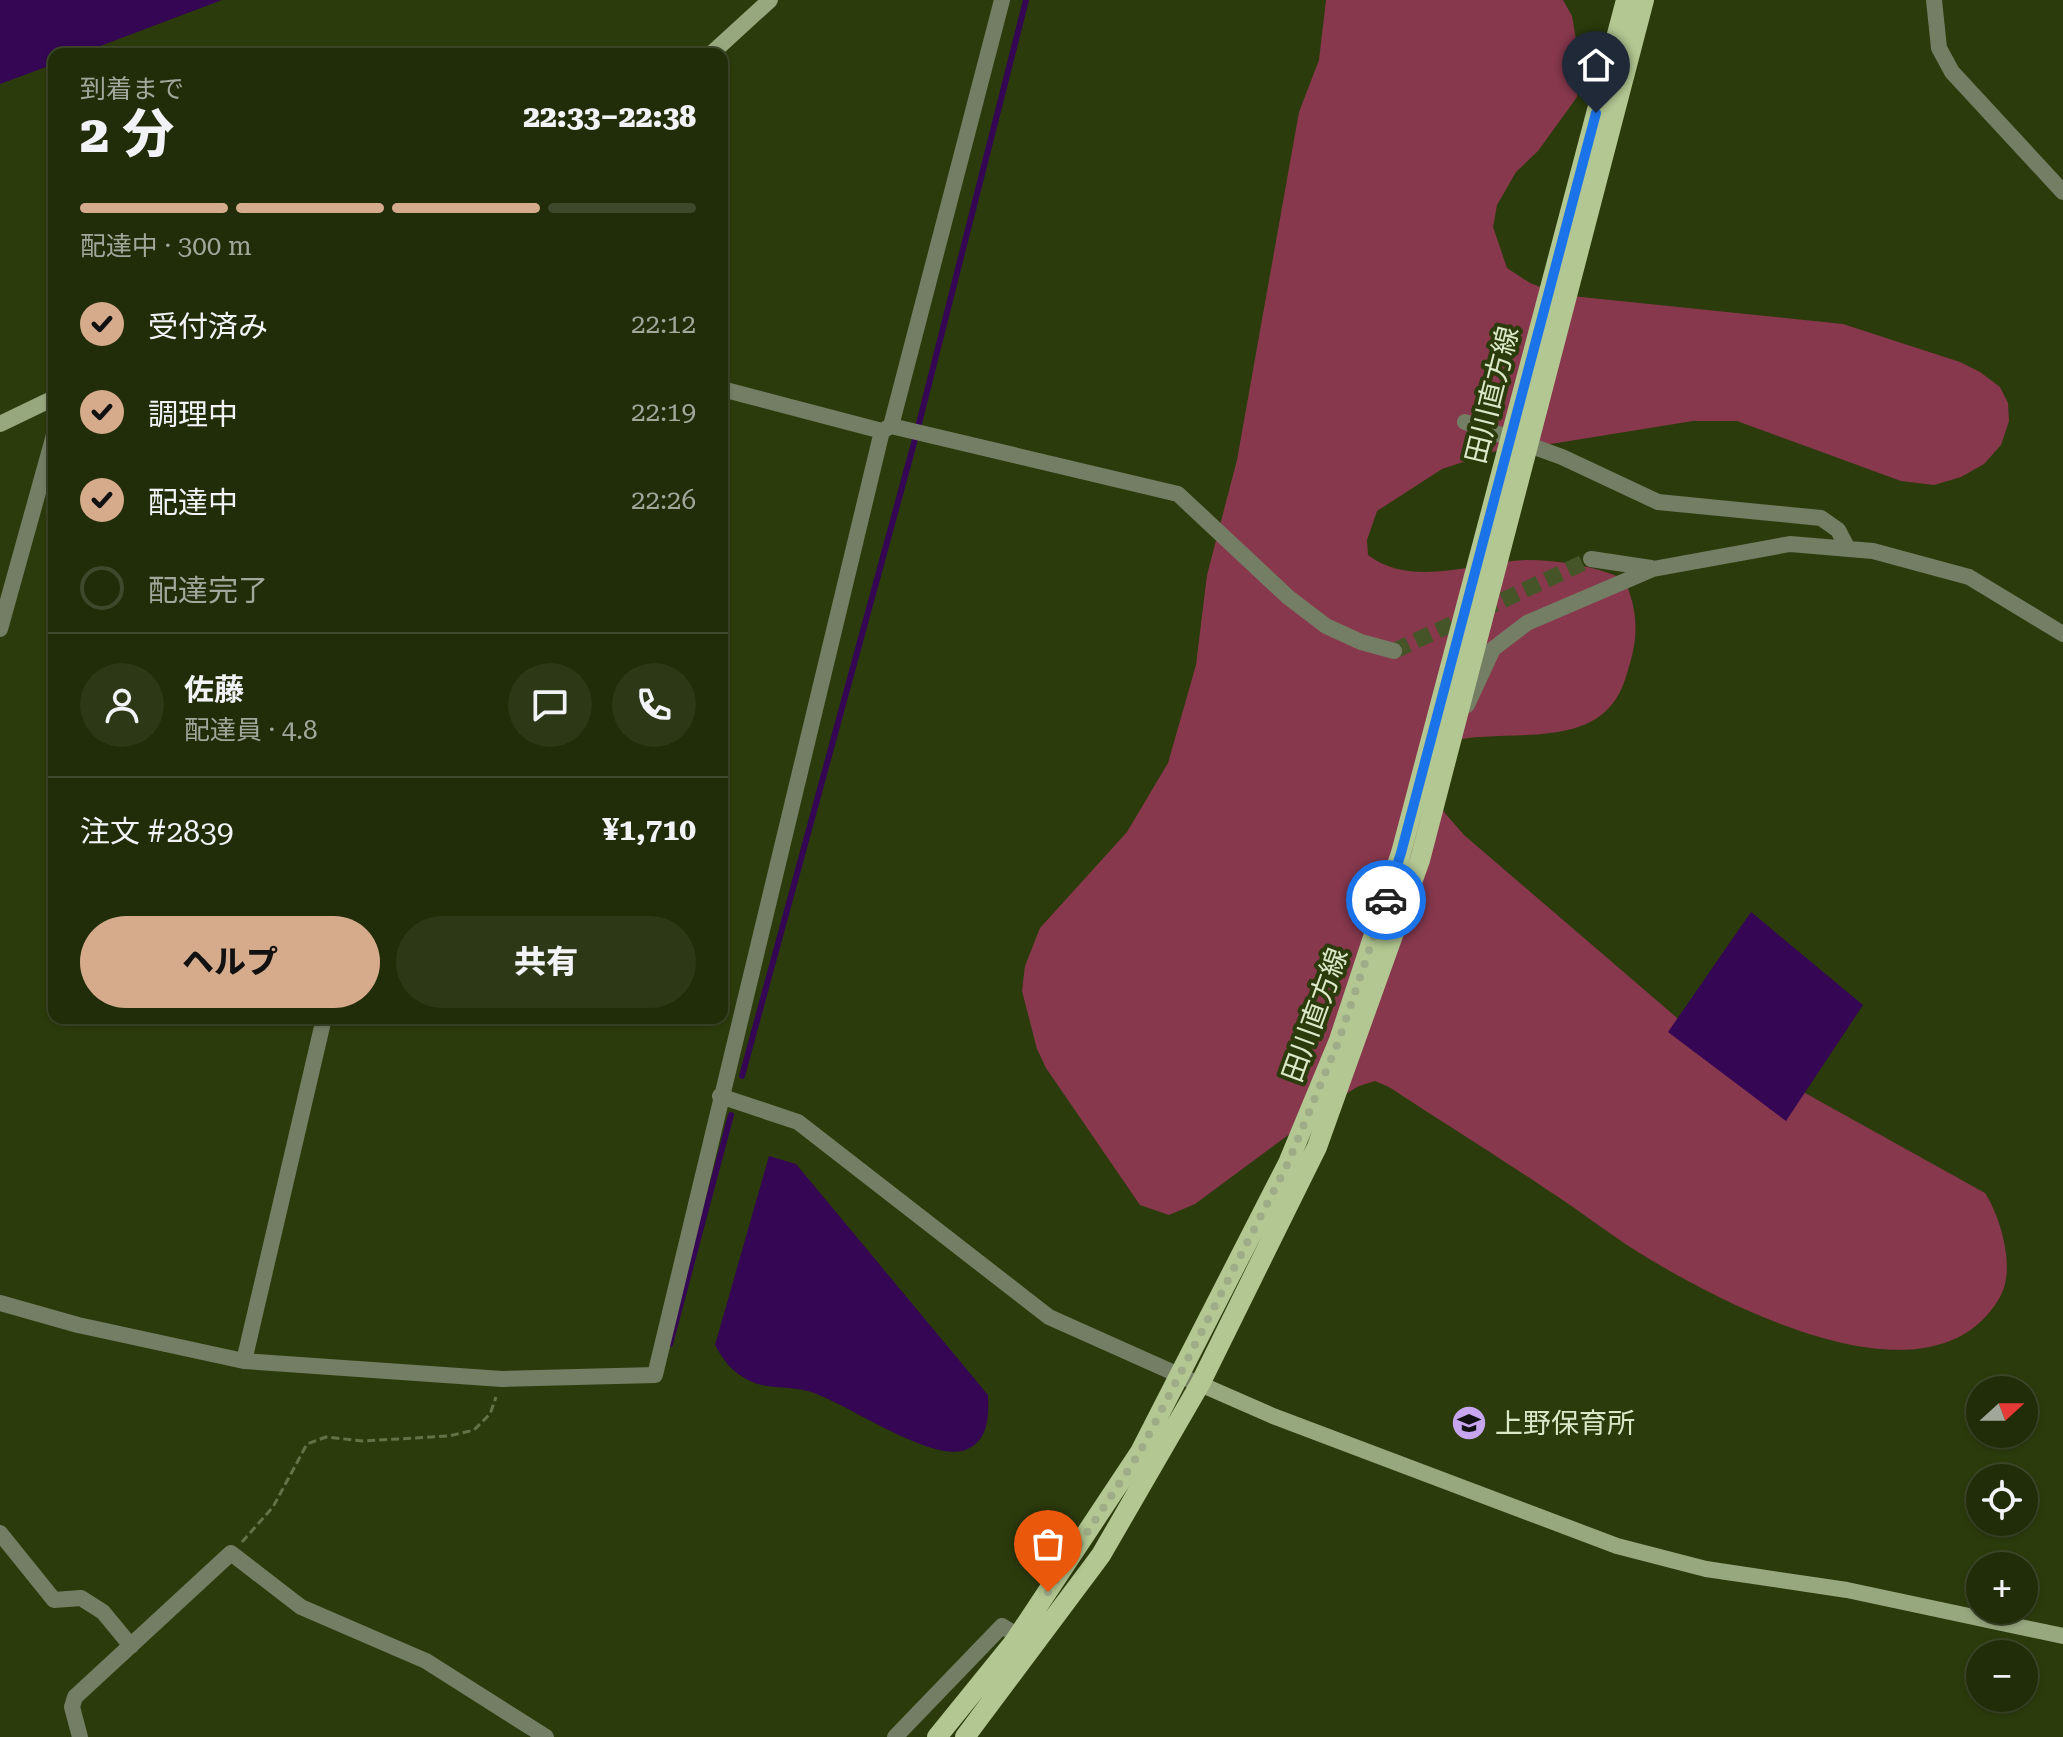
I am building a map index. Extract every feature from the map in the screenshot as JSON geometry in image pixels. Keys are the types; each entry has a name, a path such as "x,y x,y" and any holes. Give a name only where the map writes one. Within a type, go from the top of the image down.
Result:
{"main road":[{"name":"田川直方線","path":"1190,1380 1288,1163 1339,1040 1401,853 1626,0"},
{"name":"田川直方線","path":"965,1737 1101,1555 1147,1458 1317,1147 1420,860 1644,0"},
{"name":"田川直方線","path":"937,1737 1018,1636 1078,1548 1147,1458"}],"street":[{"path":"718,48 770,0"},
{"path":"0,1303 78,1325 244,1361 502,1379 655,1375 720,1096 886,429 1002,0"},
{"path":"1934,0 1939,48 1952,72 2063,192"},
{"path":"728,390 1178,494 1288,597 1326,626 1361,642 1394,651"},
{"path":"0,424 48,401"},
{"path":"1465,422 1562,457 1658,502 1821,518 1838,530 1848,549"},
{"path":"0,629 48,457"},
{"path":"1457,727 1493,649 1527,623 1653,569 1790,544 1873,551 1969,577 2063,634"},
{"path":"1591,559 1653,569"},
{"path":"244,1361 323,1024"},
{"path":"720,1096 798,1122 1049,1317 1273,1416 1617,1546 1706,1569 1847,1590 2063,1636"},
{"path":"0,1533 54,1600 81,1598 103,1612 131,1646"},
{"path":"80,1737 72,1707 75,1697 231,1553 301,1607 426,1661 546,1737"},
{"path":"895,1737 1002,1626 1018,1636"}],"path":[{"path":"231,1553 273,1507 307,1444 326,1437 363,1441 449,1436 474,1430 490,1414 502,1379"}],"shaded area":[{"path":"0,0 222,0 95,48 48,48 48,66 0,84"},
{"path":"1326,0 1563,0 1572,16 1577,45 1577,97 1538,151 1516,172 1497,205 1493,227 1507,268 1530,283 1562,295 1843,324 1960,362 2000,387 2008,403 2009,421 2001,445 1984,464 1961,477 1934,485 1901,481 1737,421 1693,421 1532,447 1511,446 1442,469 1377,511 1367,540 1368,555 1404,570 1445,571 1538,560 1589,567 1624,579 1634,610 1635,642 1625,679 1613,703 1598,717 1580,727 1559,732 1448,742 1433,786 1444,812 1464,835 1690,1029 1985,1193 2001,1230 2007,1272 2000,1297 1969,1331 1929,1347 1882,1349 1832,1340 1780,1324 1731,1303 1651,1260 1487,1150 1375,1081 1359,1086 1334,1101 1195,1204 1169,1215 1140,1205 1046,1068 1037,1049 1022,991 1025,966 1040,928 1127,832 1168,763 1196,665 1207,575 1237,460 1299,112 1319,60"},
{"path":"1751,912 1863,1005 1786,1121 1668,1032"},
{"path":"769,1156 796,1164 988,1395 986,1428 971,1447 962,1451 947,1451 909,1440 814,1393 764,1386 748,1380 732,1369 722,1356 715,1345"}],"waterway":[{"path":"742,1076 914,443 1026,0"},
{"path":"670,1344 731,1115"}],"tunnel":[{"path":"1394,651 1591,559"}],"way so far":[{"path":"1048,1592 1140,1452 1288,1163 1339,1040 1386,900"}],"place":[{"name":"上野保育所","path":"1469,1423"}],"route":[{"path":"1386,900 1486,537 1596,113"}]}
